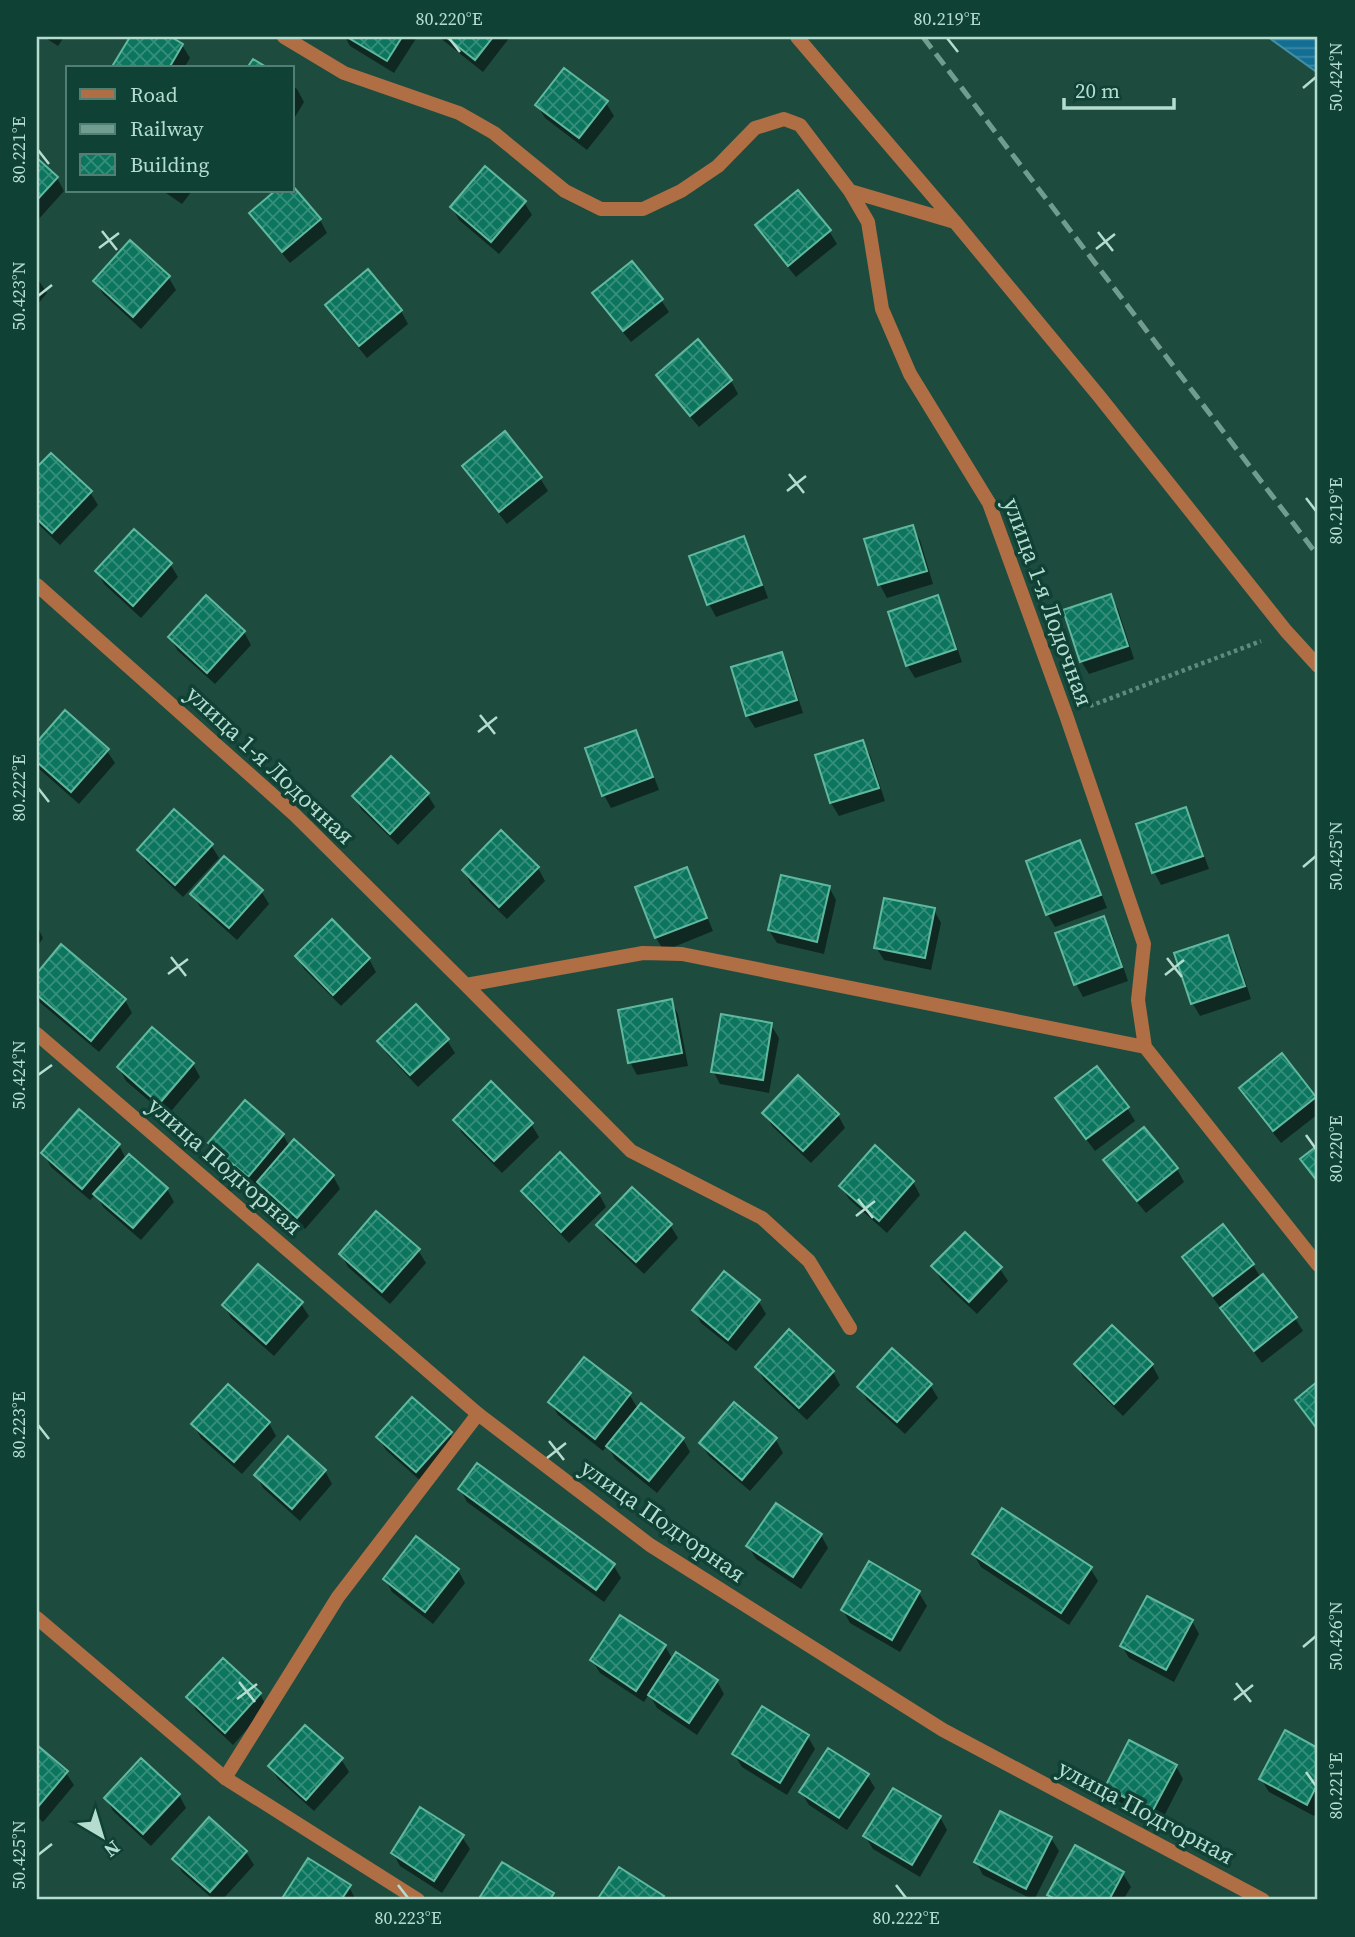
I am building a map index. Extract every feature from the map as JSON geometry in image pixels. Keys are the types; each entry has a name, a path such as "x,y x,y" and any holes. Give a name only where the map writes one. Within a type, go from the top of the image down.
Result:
{"street":[{"name":"улица 1-я Лодочная","path":"284,37 344,73 459,113 494,132 565,191 601,209 643,209 681,191 718,166 755,128 785,119 800,125 850,191 868,222 882,309 910,374 989,503 1066,715 1143,944 1138,1000 1145,1047 1318,1265"},
{"path":"797,37 955,222 1099,396 1286,631 1318,666"},
{"path":"850,191 955,222"},
{"name":"улица 1-я Лодочная","path":"37,585 295,815 631,1151 762,1218 809,1261 850,1328"},
{"path":"466,985 643,953 682,954 1145,1047"},
{"name":"улица Подгорная","path":"37,1034 478,1414 650,1545 943,1730 1263,1900"},
{"path":"225,1777 338,1597 478,1414"},
{"path":"37,1618 225,1777 418,1900"}],"path":[{"path":"1066,715 1286,631"}],"water":[{"path":"1268,37 1318,37 1318,73"}],"building":[{"path":"130,37 171,37 183,44 170,66 113,65"},
{"path":"347,37 402,37 387,61"},
{"path":"446,37 493,37 475,60"},
{"path":"253,59 265,66 248,66"},
{"path":"564,68 608,101 579,138 535,105"},
{"path":"37,158 58,177 37,200"},
{"path":"485,166 526,201 491,242 450,207"},
{"path":"294,187 321,219 282,252 249,213 274,192 294,192"},
{"path":"798,190 831,230 788,266 755,225"},
{"path":"130,240 170,276 133,317 93,281"},
{"path":"632,261 663,299 623,331 592,293"},
{"path":"368,269 402,310 359,346 325,305"},
{"path":"698,339 732,380 690,416 656,375"},
{"path":"505,431 542,477 499,512 462,466"},
{"path":"51,453 92,491 52,533 37,519 37,467"},
{"path":"913,525 927,571 878,585 864,539"},
{"path":"134,529 172,563 133,606 95,571"},
{"path":"744,536 762,585 707,605 689,556"},
{"path":"1111,594 1128,646 1080,662 1063,610"},
{"path":"206,595 245,631 207,673 168,637"},
{"path":"938,595 956,649 906,666 888,612"},
{"path":"782,652 797,700 746,716 731,667"},
{"path":"65,710 109,749 71,792 37,762 37,742"},
{"path":"636,730 653,777 602,796 585,748"},
{"path":"863,740 879,788 830,803 815,755"},
{"path":"391,756 429,793 390,834 352,796"},
{"path":"1186,807 1203,856 1152,873 1136,824"},
{"path":"174,809 213,844 175,885 137,850"},
{"path":"501,830 539,867 499,907 462,870"},
{"path":"1080,840 1101,895 1046,915 1026,861"},
{"path":"224,856 263,890 229,928 190,894"},
{"path":"687,867 707,918 655,938 635,887"},
{"path":"781,875 830,886 817,942 768,930"},
{"path":"884,898 935,908 925,958 874,948"},
{"path":"1104,916 1122,967 1074,985 1055,933"},
{"path":"332,919 370,958 333,995 295,956"},
{"path":"1228,935 1245,986 1191,1004 1174,953"},
{"path":"61,944 126,999 91,1041 37,995 37,973"},
{"path":"672,999 682,1053 628,1063 618,1010"},
{"path":"416,1004 449,1039 410,1075 377,1041"},
{"path":"721,1014 772,1023 763,1080 711,1072"},
{"path":"152,1027 194,1063 159,1104 117,1067"},
{"path":"1282,1053 1316,1097 1273,1131 1239,1088"},
{"path":"1097,1066 1129,1107 1086,1139 1055,1098"},
{"path":"798,1075 839,1114 803,1151 762,1113"},
{"path":"491,1081 533,1123 494,1161 453,1120"},
{"path":"245,1100 284,1134 248,1177 208,1143"},
{"path":"79,1109 120,1144 82,1189 41,1153"},
{"path":"1144,1127 1178,1168 1137,1201 1103,1160"},
{"path":"294,1139 334,1175 297,1218 257,1182"},
{"path":"875,1145 914,1181 879,1221 839,1186"},
{"path":"1318,1145 1318,1182 1300,1159"},
{"path":"560,1152 600,1193 561,1232 521,1191"},
{"path":"129,1154 168,1188 133,1228 93,1194"},
{"path":"632,1187 672,1224 636,1262 596,1225"},
{"path":"376,1211 420,1249 382,1292 339,1254"},
{"path":"1223,1224 1254,1264 1213,1296 1182,1257"},
{"path":"965,1232 1002,1267 969,1302 931,1266"},
{"path":"258,1264 303,1302 266,1344 222,1305"},
{"path":"724,1271 760,1300 728,1340 692,1310"},
{"path":"1263,1274 1297,1317 1254,1351 1220,1308"},
{"path":"1112,1325 1153,1364 1114,1404 1074,1364"},
{"path":"789,1329 834,1371 799,1408 755,1367"},
{"path":"892,1348 932,1384 897,1422 857,1387"},
{"path":"584,1357 631,1393 595,1439 548,1402"},
{"path":"1318,1381 1318,1430 1295,1400"},
{"path":"228,1384 270,1422 234,1462 191,1424"},
{"path":"412,1397 452,1432 416,1472 376,1437"},
{"path":"734,1402 777,1438 742,1480 699,1443"},
{"path":"641,1403 684,1438 649,1481 606,1446"},
{"path":"288,1436 326,1470 292,1509 254,1475"},
{"path":"477,1463 615,1564 596,1590 458,1489"},
{"path":"776,1503 822,1534 793,1577 746,1546"},
{"path":"1002,1508 1092,1567 1061,1613 972,1554"},
{"path":"416,1536 459,1569 425,1612 383,1579"},
{"path":"869,1561 920,1591 892,1640 841,1610"},
{"path":"1147,1596 1193,1620 1166,1670 1120,1646"},
{"path":"620,1615 666,1645 636,1691 590,1660"},
{"path":"676,1652 718,1680 689,1723 648,1695"},
{"path":"223,1658 261,1693 225,1733 186,1697"},
{"path":"762,1706 809,1735 780,1783 732,1754"},
{"path":"305,1725 343,1758 306,1800 268,1766"},
{"path":"1285,1730 1318,1748 1318,1783 1307,1805 1259,1779"},
{"path":"1129,1740 1177,1765 1152,1812 1105,1787"},
{"path":"37,1745 68,1771 37,1808"},
{"path":"828,1748 869,1774 839,1818 799,1792"},
{"path":"141,1758 180,1794 143,1834 104,1798"},
{"path":"893,1788 941,1816 912,1865 863,1836"},
{"path":"420,1807 464,1835 434,1881 391,1853"},
{"path":"1000,1811 1052,1837 1026,1889 974,1862"},
{"path":"209,1817 247,1851 210,1892 172,1859"},
{"path":"1075,1845 1124,1872 1109,1900 1058,1900 1047,1895"},
{"path":"308,1858 351,1885 341,1900 281,1900"},
{"path":"502,1862 554,1893 550,1900 478,1900"},
{"path":"619,1867 664,1896 661,1900 597,1900"}],"railway":[{"path":"923,37 1318,556"}]}
